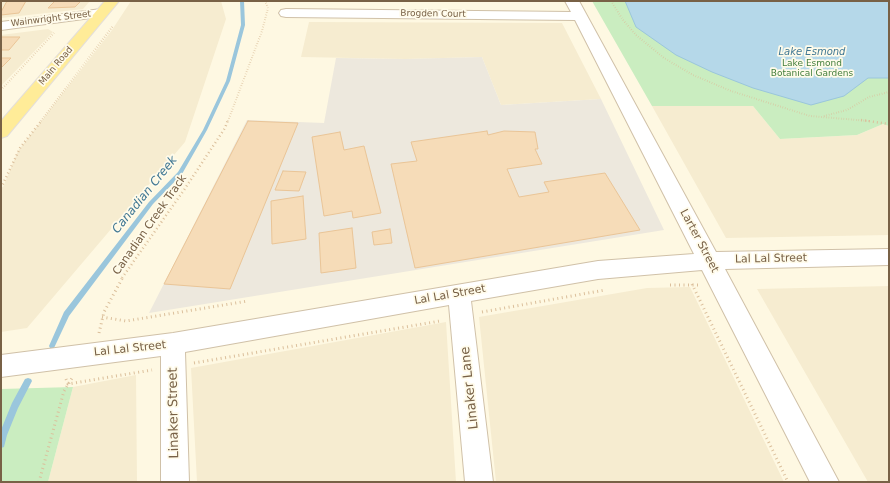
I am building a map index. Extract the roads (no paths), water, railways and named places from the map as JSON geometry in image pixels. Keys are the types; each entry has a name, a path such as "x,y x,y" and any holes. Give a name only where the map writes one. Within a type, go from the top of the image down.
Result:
{"main road":[{"name":"Main Road","path":"1,132 112,1"}],"street":[{"name":"Brogden Court","path":"286,13 576,8"},
{"name":"Larter Street","path":"576,8 825,482"},
{"name":"Wainwright Street","path":"1,26 101,13"},
{"name":"Lal Lal Street","path":"5,364 72,362 173,355 461,305 598,270 682,262 889,257"},
{"name":"Linaker Lane","path":"461,305 479,482"},
{"name":"Linaker Street","path":"173,355 175,482"}],"water":[{"name":"Lake Esmond","path":"625,1 889,1 889,78 868,78 844,96 811,105 753,88 712,72 676,55 636,27"}],"waterway":[{"name":"Canadian Creek","path":"52,346 66,314 151,203 180,173 205,130 228,81 243,25 242,1"},
{"name":"Canadian Creek","path":"1,444 3,435 15,406 28,381"}],"park label":[{"name":"Lake Esmond Botanical Gardens","path":"812,70"}]}
